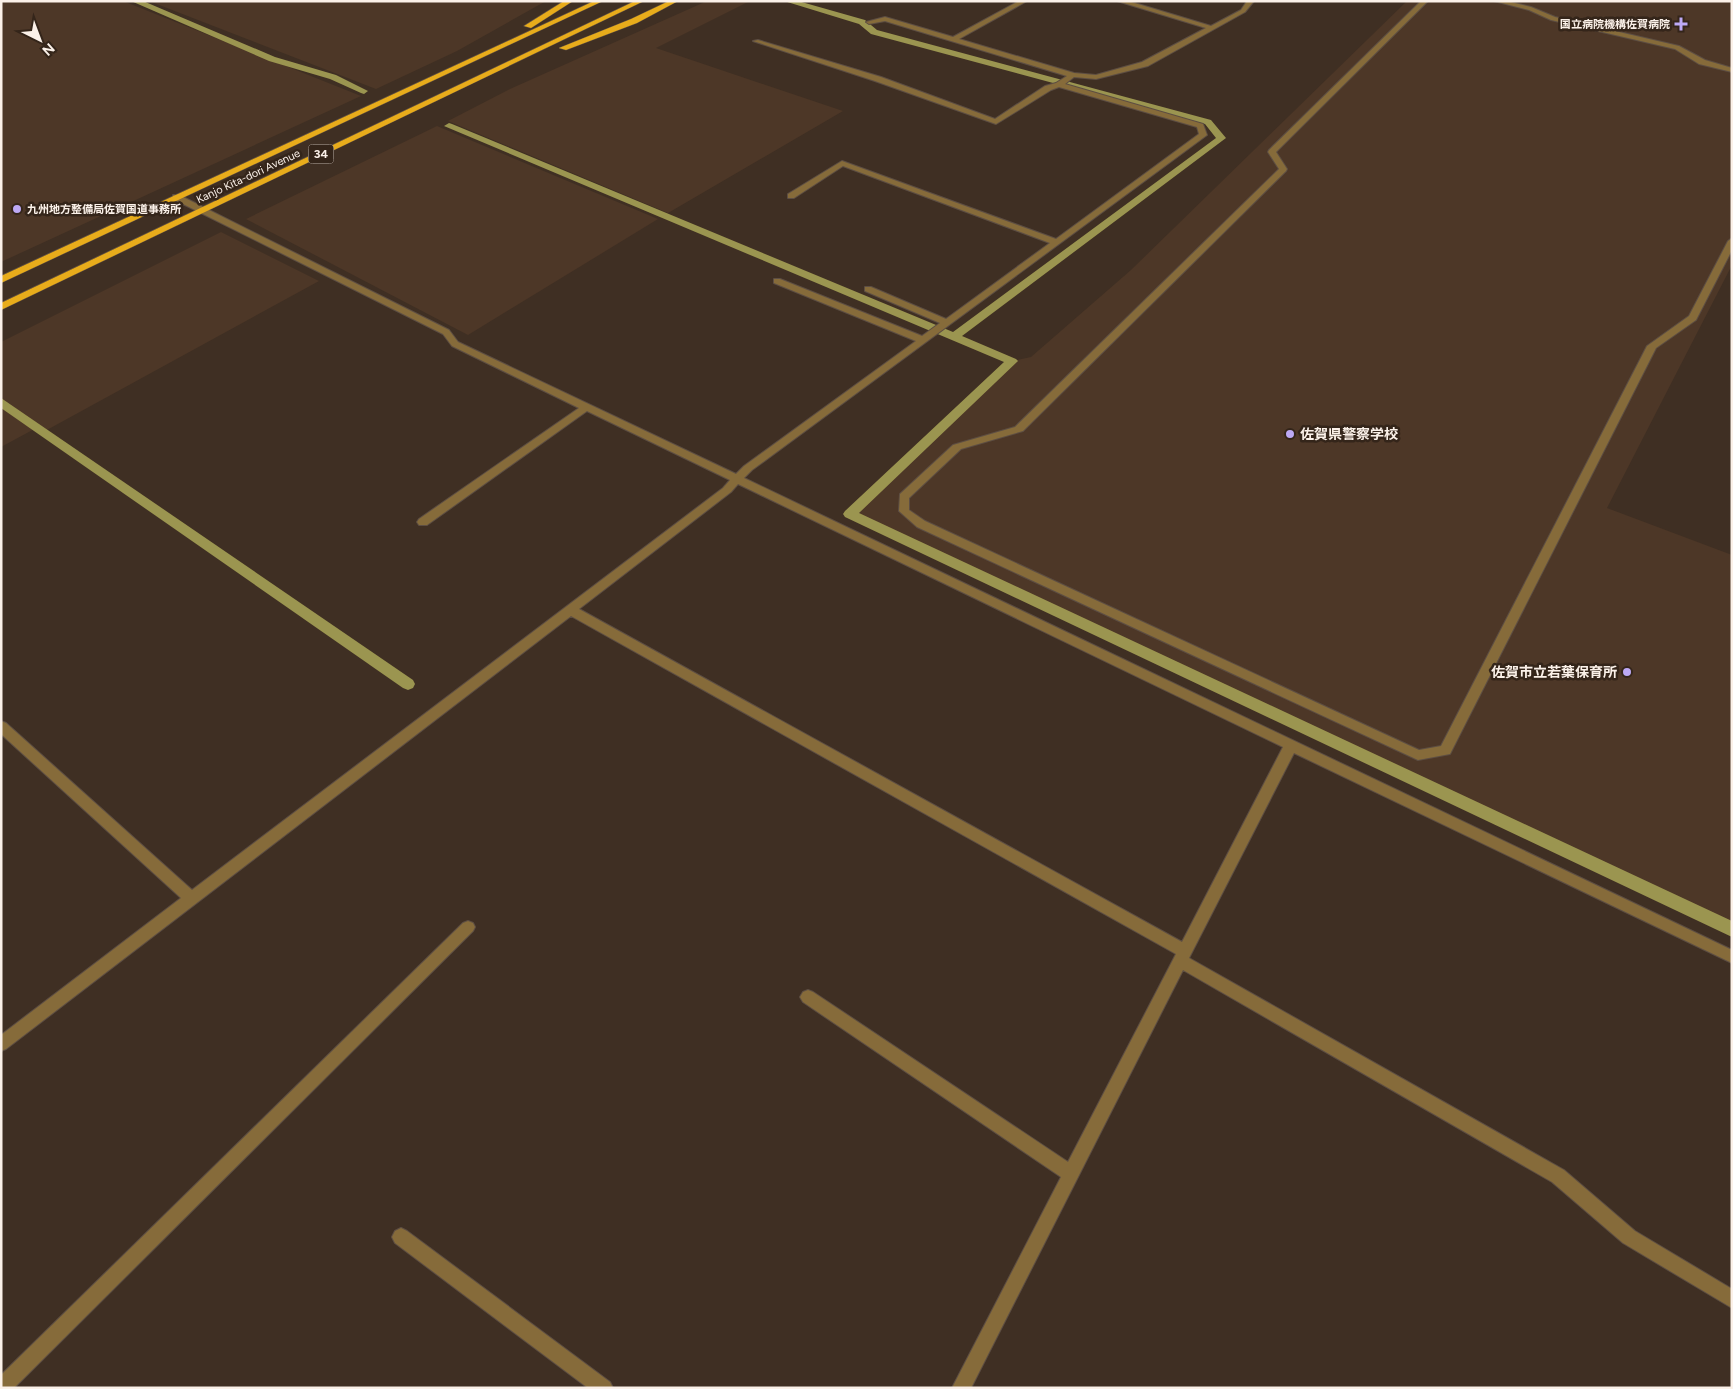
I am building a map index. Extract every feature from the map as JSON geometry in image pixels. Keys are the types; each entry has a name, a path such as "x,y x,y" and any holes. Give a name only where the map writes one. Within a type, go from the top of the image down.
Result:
{"highway":[{"path":"458,67 570,1"},
{"name":"Kanjo Kita-dori Avenue","path":"1,280 600,1"},
{"name":"Kanjo Kita-dori Avenue","path":"1,307 641,1"},
{"path":"482,77 634,21 675,1"}],"street":[{"path":"952,40 1024,1"},
{"path":"1120,1 1212,28"},
{"path":"869,22 885,19 1071,77 1096,77 1145,64 1243,11 1251,1"},
{"path":"1425,1 1272,152 1283,169 1019,429 957,446 904,498 904,511 921,524 1418,756 1445,750 1652,346 1693,318 1732,241"},
{"path":"1497,1 1531,9 1553,19 1678,47 1702,62 1732,70"},
{"path":"756,41 878,79 996,122 1048,88 1059,85 1071,77"},
{"path":"1,1044 727,490 748,468 1203,135 1200,126 1059,85"},
{"path":"791,196 842,163 1057,242"},
{"path":"176,197 446,332 456,344 1732,957"},
{"path":"777,281 926,338"},
{"path":"868,289 946,323"},
{"path":"423,522 587,407"},
{"path":"570,610 1183,956 1558,1176 1629,1237 1732,1299"},
{"path":"1,726 192,899"},
{"path":"963,1387 1070,1173 1291,745"},
{"path":"1,1388 468,927"},
{"path":"808,996 1070,1173"},
{"path":"401,1237 604,1388"}],"shaded area":[{"path":"1,1 123,1 361,96 1,262"},
{"path":"149,1 546,1 457,51 376,89"},
{"path":"707,1 750,1 656,48 843,111 668,213 448,121 510,89"},
{"name":"佐賀県警察学校","path":"1407,1 1732,1 1732,265 1607,508 1732,555 1732,926 850,514 1012,361 1031,357 1131,270"},
{"path":"437,126 658,219 468,335 246,219"},
{"path":"221,232 319,281 45,431 38,427 1,447 1,342"}],"waterway":[{"path":"135,1 205,29 272,59 333,77 364,91"},
{"path":"788,1 862,22 874,32 1208,122 1221,138 955,336"},
{"path":"449,126 1012,361 850,514 1732,929"},
{"path":"1,402 408,684"}],"place":[{"name":"国立病院機構佐賀病院","path":"1681,24"},
{"name":"九州地方整備局佐賀国道事務所","path":"17,209"},
{"name":"佐賀県警察学校","path":"1290,434"},
{"name":"佐賀市立若葉保育所","path":"1627,672"}]}
